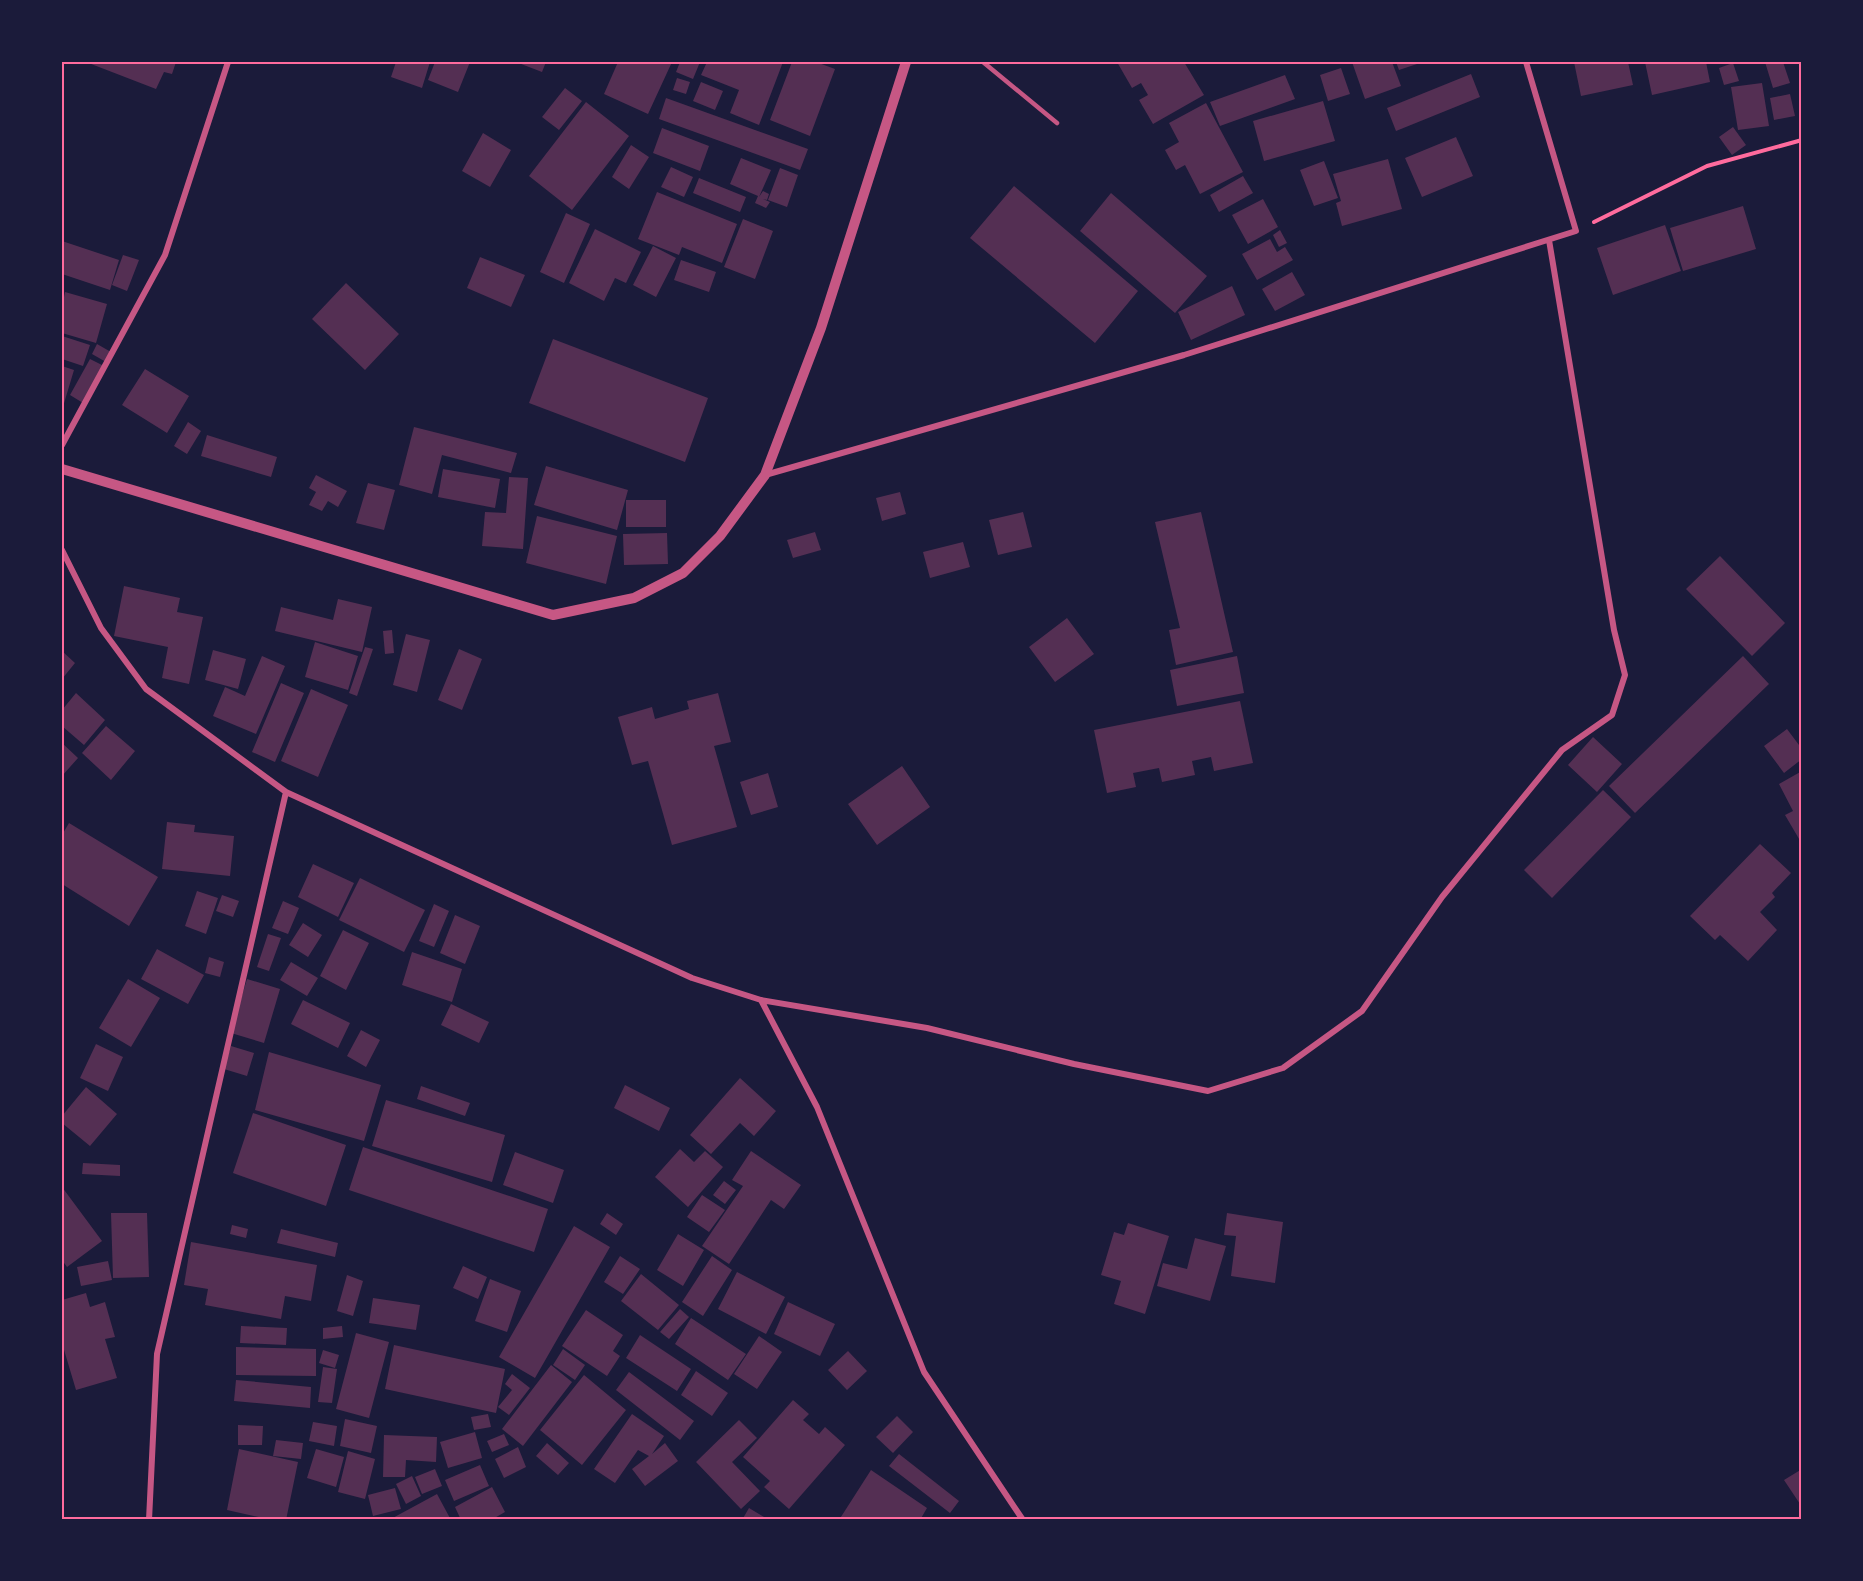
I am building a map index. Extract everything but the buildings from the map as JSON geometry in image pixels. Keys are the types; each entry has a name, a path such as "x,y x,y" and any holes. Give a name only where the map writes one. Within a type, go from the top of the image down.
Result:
{"street":[{"path":"62,445 165,255 228,62"},
{"path":"62,469 553,615 634,598 682,573 720,536 765,476 821,328 906,62"},
{"path":"765,476 1184,355 1576,231 1526,62"},
{"path":"62,550 100,628 146,689 286,792 692,978 761,1000 927,1028 1074,1064 1208,1090 1283,1068 1362,1011 1442,897 1562,750 1612,715 1625,675 1614,630 1549,240"},
{"path":"149,1520 157,1354 286,792"},
{"path":"761,1000 817,1107 924,1372 1023,1520"}],"lane":[{"path":"983,62 1057,123"}],"path":[{"path":"1576,231 1707,166 1802,140"}]}
